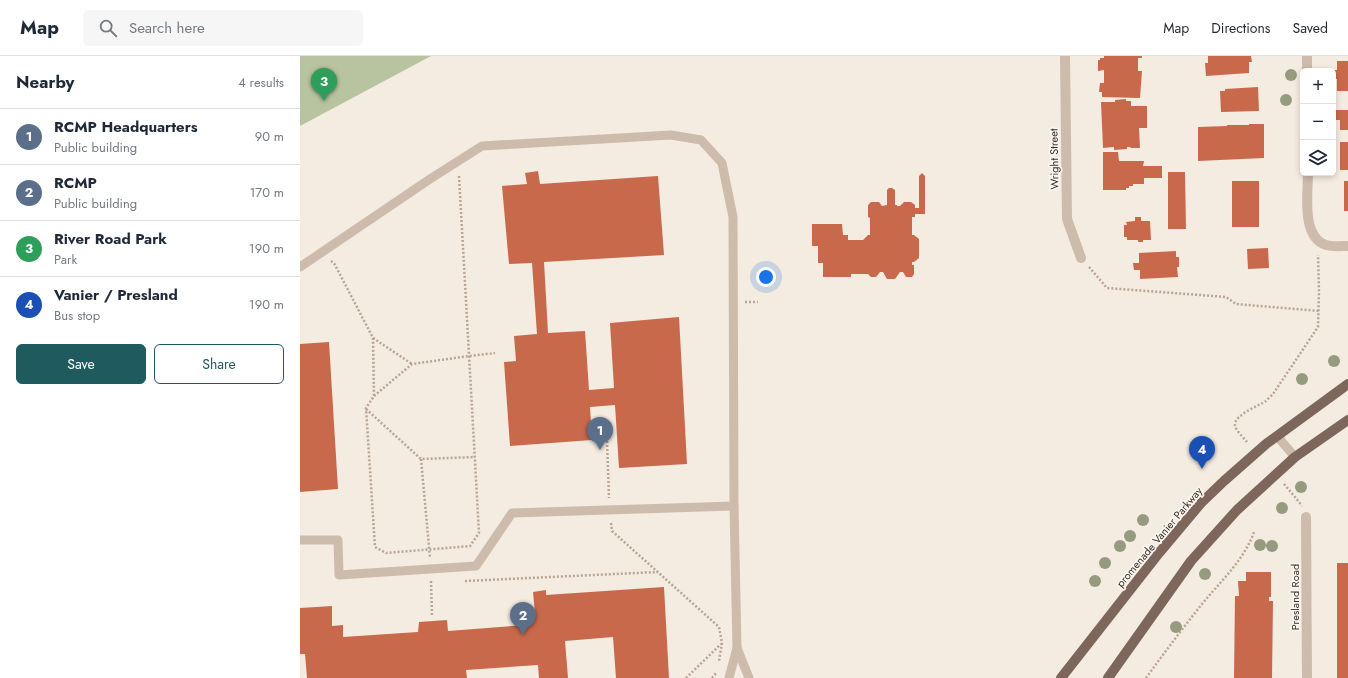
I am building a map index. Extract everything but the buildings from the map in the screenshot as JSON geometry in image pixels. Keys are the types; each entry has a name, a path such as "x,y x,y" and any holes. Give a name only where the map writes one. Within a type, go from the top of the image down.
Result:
{"main road":[{"name":"promenade Vanier Parkway","path":"1061,678 1159,553 1201,503 1242,465 1277,436 1348,384"},
{"path":"1108,678 1191,560 1237,510 1295,458 1348,420"}],"street":[{"name":"Wright Street","path":"1065,56 1067,219 1081,258"},
{"path":"1307,56 1307,68"},
{"path":"1308,176 1308,222 1311,232 1318,241 1327,245 1348,246"},
{"name":"Presland Road","path":"1306,517 1307,678"}],"lane":[{"path":"300,267 430,179 482,146 671,135 701,140 722,163 733,218 734,506 737,648 729,678"},
{"path":"1277,436 1295,458"},
{"path":"300,540 338,540 339,575 476,566 512,513 734,506"},
{"path":"737,648 749,678"}],"path":[{"path":"458,161 469,356 475,456 479,533 470,546 386,553 375,547 366,408 374,396 412,364 469,356 495,353"},
{"path":"1242,436 1235,426 1236,420 1246,412 1266,401 1273,394 1316,331 1319,324 1318,241"},
{"path":"322,252 334,263 373,338 374,396"},
{"path":"1081,258 1107,288 1226,297 1236,304 1319,311"},
{"path":"373,338 412,364"},
{"path":"366,408 421,459 431,569 432,615"},
{"path":"607,441 612,531 719,627 722,643 717,673 712,678"},
{"path":"421,459 475,456"},
{"path":"1146,678 1202,604 1238,560 1251,540 1254,532"},
{"path":"462,582 659,572"},
{"path":"431,583 439,582"},
{"path":"686,678 722,643"}],"green space":[{"path":"300,56 431,56 300,126"}],"place":[{"name":"River Road Park","path":"324,101"},
{"name":"RCMP Headquarters","path":"600,450"},
{"name":"Vanier / Presland","path":"1202,469"},
{"name":"RCMP","path":"523,635"}]}
